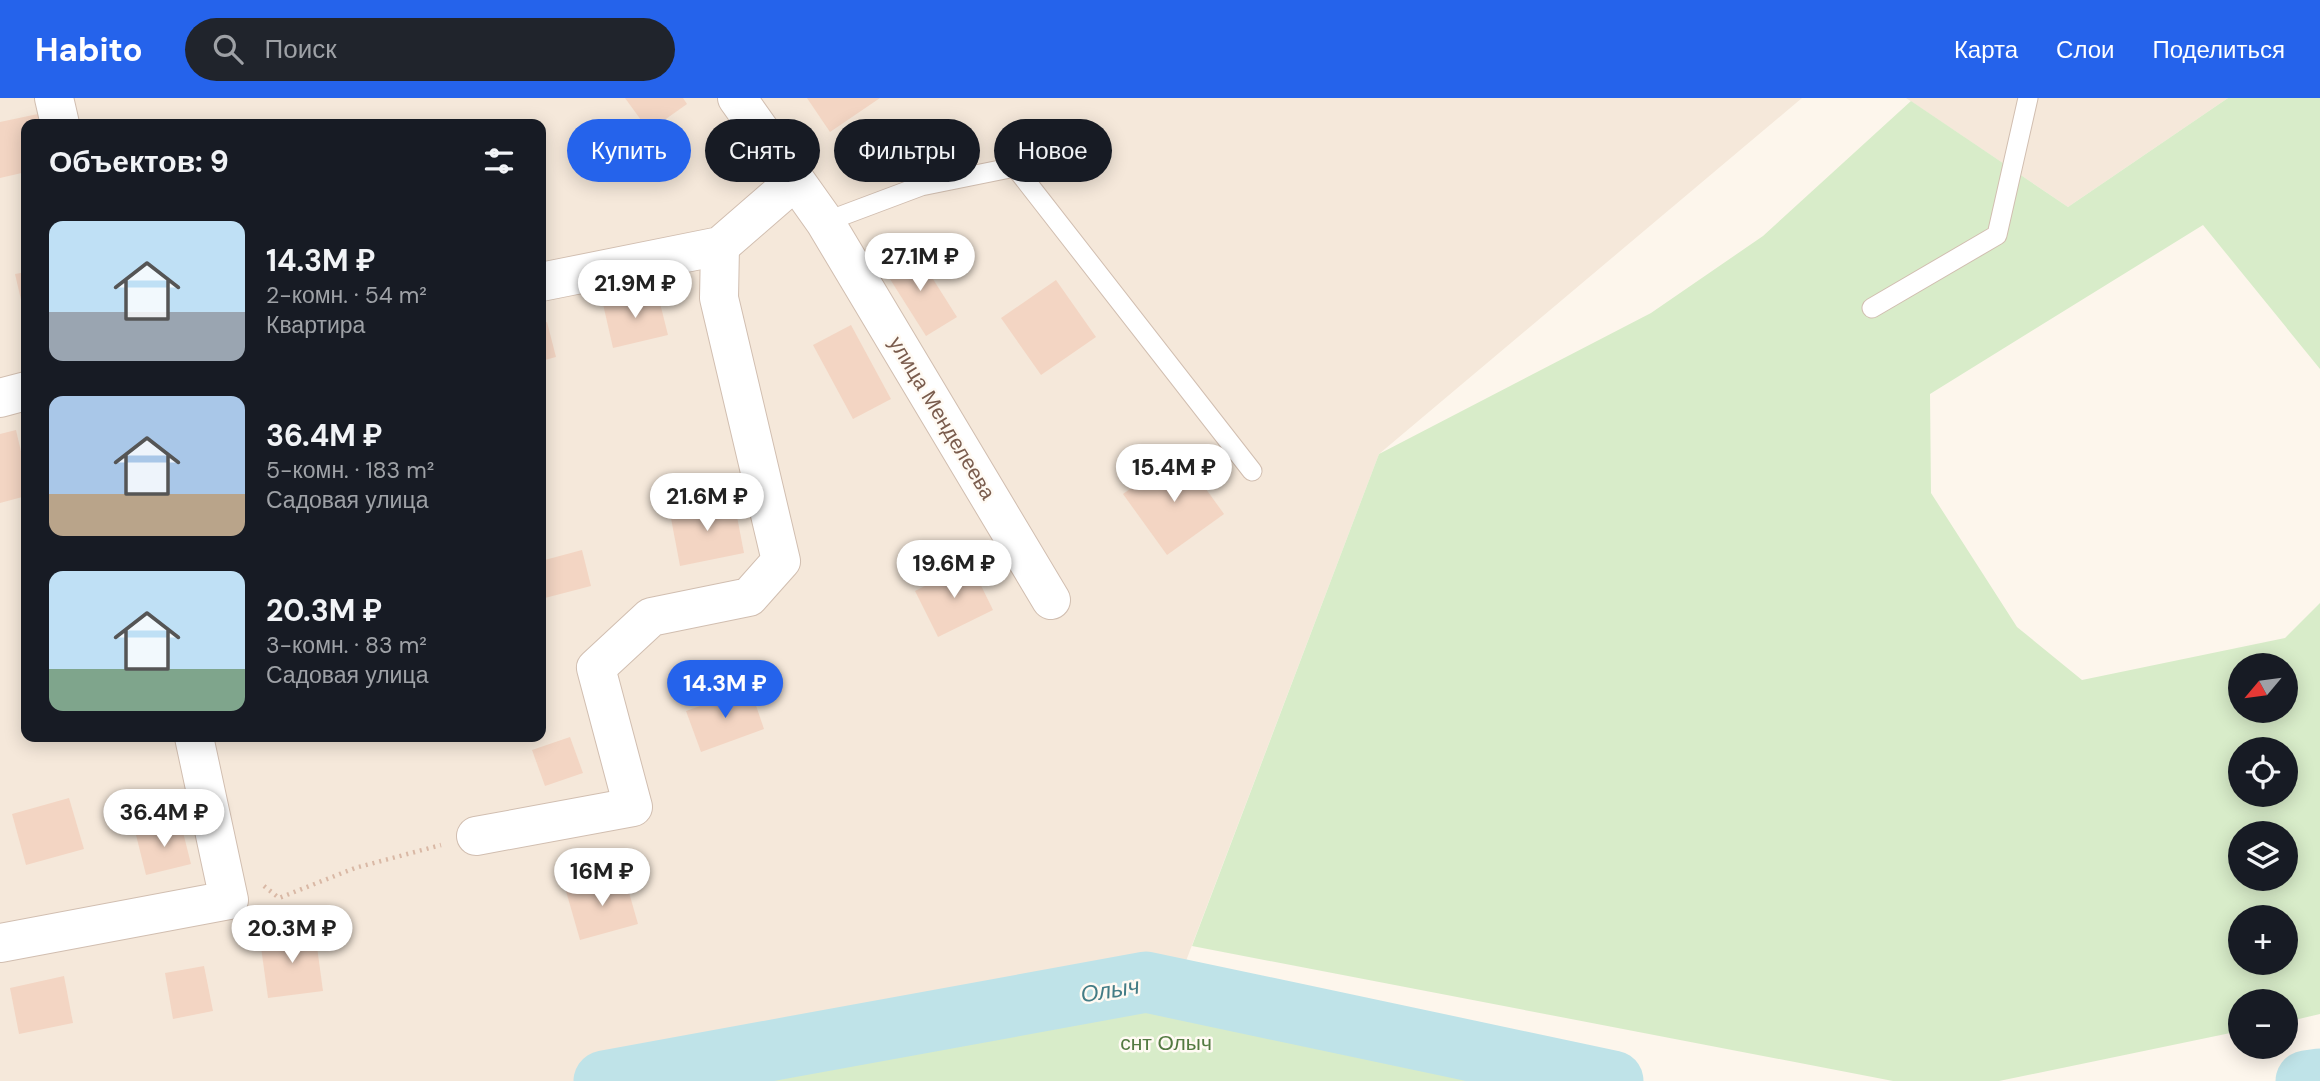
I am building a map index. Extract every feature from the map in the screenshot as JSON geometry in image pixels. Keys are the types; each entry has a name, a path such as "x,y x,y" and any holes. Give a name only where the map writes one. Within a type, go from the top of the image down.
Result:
{"street":[{"path":"54,98 59,119"},
{"name":"улица Менделеева","path":"737,98 752,119"},
{"path":"546,281 720,246 794,182"},
{"name":"улица Менделеева","path":"796,182 825,222 1051,600"},
{"path":"476,836 633,807 596,668 651,617 749,597 781,561 719,298 720,246"},
{"path":"0,398 21,392"},
{"path":"0,943 229,900 195,742"}],"lane":[{"path":"1872,308 1997,235 2028,98"},
{"path":"825,222 921,186 1016,167 1252,471"}],"path":[{"path":"219,853 279,898 355,868 476,836"}],"shaded area":[{"path":"0,98 1802,98 1379,454 1170,1003 978,1041 661,1081 0,1081"},
{"path":"1906,98 2228,98 2068,207"}],"green space":[{"path":"2228,98 2320,98 2320,369 2203,225 1930,394 1931,493 2017,627 2082,680 2285,638 2320,603 2320,1014 2298,1019 2298,989 2228,989 2228,1033 1999,1081 1893,1081 1192,946 1379,454 1651,313 1763,236 1911,101 2068,207"},
{"name":"снт Олыч","path":"1170,1003 1475,1081 661,1081 978,1041"}],"building":[{"path":"625,98 683,98 687,104 666,119 640,119"},
{"path":"807,98 880,98 849,119 834,119 834,129 830,132"},
{"path":"38,114 39,119 21,119 21,173 0,178 0,122"},
{"path":"914,249 957,317 926,336 883,268"},
{"path":"21,273 21,300 15,274"},
{"path":"1056,280 1096,337 1041,375 1001,318"},
{"path":"657,291 668,335 613,348 603,304"},
{"path":"546,322 556,357 546,360"},
{"path":"851,325 891,399 853,419 813,345"},
{"path":"16,430 21,452 21,497 0,503 0,434"},
{"path":"1180,453 1224,514 1167,555 1123,494"},
{"path":"734,501 744,553 680,566 670,513"},
{"path":"582,550 591,586 546,598 546,560"},
{"path":"970,563 993,610 938,637 915,591"},
{"path":"750,688 764,729 701,752 686,711"},
{"path":"570,737 583,773 545,786 532,750"},
{"path":"69,798 84,849 26,865 12,814"},
{"path":"181,824 191,864 146,875 136,835"},
{"path":"624,875 638,924 580,940 566,891"},
{"path":"315,932 323,991 268,998 260,940"},
{"path":"204,966 213,1011 173,1019 165,973"},
{"path":"64,976 73,1023 19,1034 10,988"}],"waterway":[{"name":"Олыч","path":"604,1081 1146,982 1613,1081"},
{"name":"Олыч","path":"2306,1081 2320,1079"}]}
